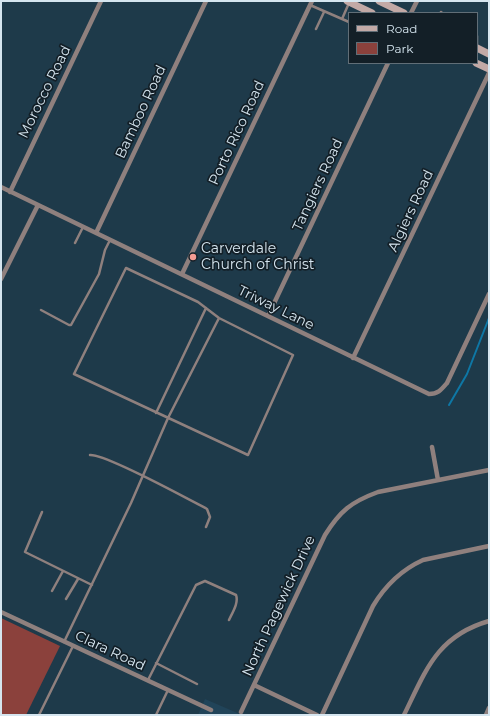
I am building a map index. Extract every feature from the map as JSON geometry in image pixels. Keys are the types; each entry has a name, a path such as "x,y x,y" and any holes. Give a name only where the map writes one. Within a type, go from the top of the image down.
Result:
{"main road":[{"path":"380,1 402,12"},
{"path":"348,2 370,12"},
{"path":"478,48 489,54"},
{"path":"478,64 489,70"}],"street":[{"name":"Morocco Road","path":"10,192 101,1"},
{"name":"Bamboo Road","path":"96,233 206,1"},
{"path":"412,12 417,1"},
{"name":"Porto Rico Road","path":"182,274 311,3"},
{"name":"Tangiers Road","path":"268,316 388,64"},
{"name":"Algiers Road","path":"353,358 489,73"},
{"name":"Triway Lane","path":"1,187 428,394 435,394 442,390 450,377 489,294"},
{"path":"1,279 38,205"},
{"path":"432,447 438,480"},
{"name":"North Pagewick Drive","path":"241,712 324,535 342,513 361,498 378,492 489,470"},
{"path":"322,715 373,606 381,593 392,581 413,565 423,560 489,546"},
{"name":"Clara Road","path":"1,612 211,710"},
{"path":"404,715 428,666 446,643 475,625 489,621"},
{"path":"254,685 317,715"},
{"path":"486,715 489,708"}],"lane":[{"path":"342,19 348,2"},
{"path":"311,3 324,12 348,22"},
{"path":"316,30 324,12"},
{"path":"75,243 83,226"},
{"path":"41,310 71,325 99,274 105,250 110,240"},
{"path":"126,268 198,302 206,308 219,318 293,355 248,455 74,374 126,268"},
{"path":"156,413 206,308"},
{"path":"64,642 143,477 168,418 219,318"},
{"path":"90,455 95,454 207,509 210,517 206,527"},
{"path":"42,512 26,552 92,586"},
{"path":"52,591 62,571"},
{"path":"66,599 78,578"},
{"path":"148,681 196,585 205,581 236,595 236,604 229,620"},
{"path":"38,715 73,646"},
{"path":"156,663 197,684"},
{"path":"156,715 168,690"}],"shaded area":[{"path":"205,699 242,715 198,715"}],"green space":[{"path":"1,618 60,646 26,715 1,715"}],"waterway":[{"path":"449,405 467,374 489,318"}],"place":[{"name":"Carverdale Church of Christ","path":"193,257"}]}
